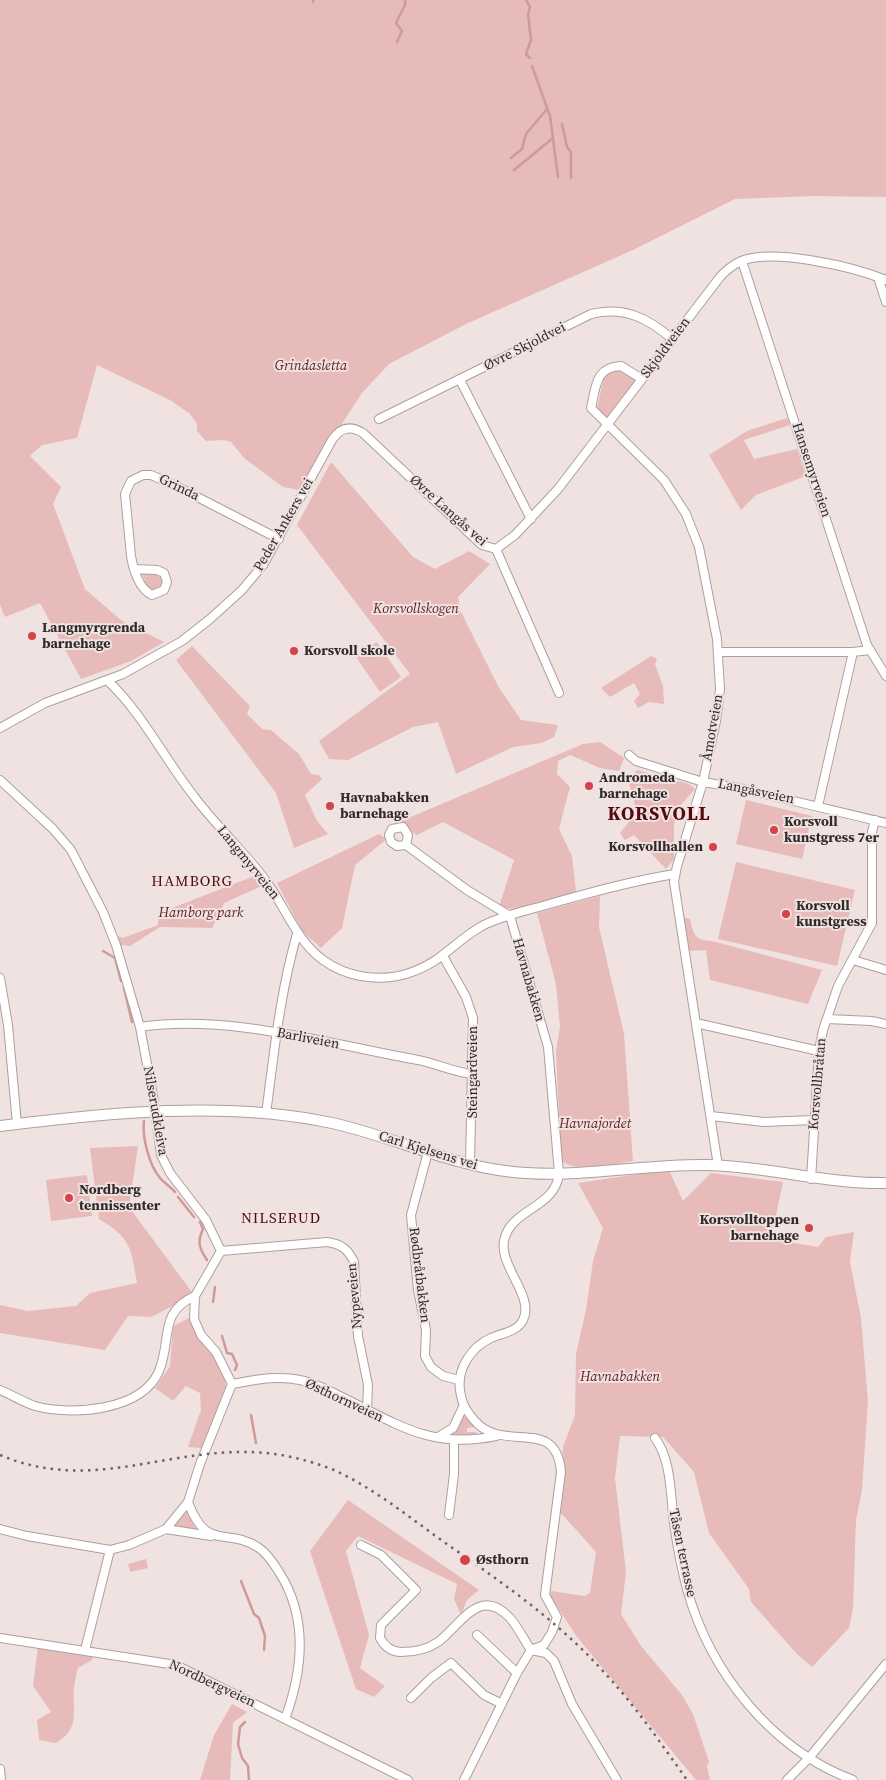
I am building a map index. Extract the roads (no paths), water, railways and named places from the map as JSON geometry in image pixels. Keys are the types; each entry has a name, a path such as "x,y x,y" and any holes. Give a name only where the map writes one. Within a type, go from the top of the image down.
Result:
{"main road":[{"name":"Carl Kjelsens vei","path":"0,1126 93,1116 154,1113 266,1114 309,1119 351,1127 470,1165 518,1172 559,1174 718,1166 811,1179 886,1182"}],"street":[{"name":"Skjoldveien","path":"496,548 507,542 558,489 724,272 742,261 756,258 792,259 833,265 886,280"},
{"name":"Hansemyrveien","path":"742,261 870,650 886,676"},
{"path":"878,277 886,302"},
{"name":"Øvre Skjoldvei","path":"379,419 583,317 598,312 630,313 649,321 672,339"},
{"name":"Åmotveien","path":"642,379 621,366 611,367 600,374 591,408 664,480 676,496 690,522 700,554 719,652 717,715 703,782 675,874 676,903 718,1166"},
{"path":"460,380 531,519"},
{"name":"Peder Ankers vei","path":"0,728 45,703 108,681 182,641 210,620 253,577 279,539 332,440 342,429 349,428"},
{"name":"Øvre Langås vei","path":"349,428 357,429 363,433 482,545 496,548 559,693"},
{"name":"Grinda","path":"134,569 157,570 164,573 167,582 164,590 155,594 149,594 138,579 134,569 131,556 124,498 128,485 134,479 143,475 172,484 279,539"},
{"path":"719,652 853,652 870,650"},
{"path":"818,806 853,652"},
{"name":"Langmyrveien","path":"108,681 128,700 161,752 193,796 262,875 280,901 297,934 324,961 343,971 363,976 383,977 406,974 428,966 482,927 510,916 566,900 675,874"},
{"name":"Langåsveien","path":"629,755 636,761 703,782 818,806 886,823"},
{"name":"Nilserudkleiva","path":"0,780 53,829 71,850 103,912 116,945 140,1027 158,1146 164,1163 206,1220 221,1251"},
{"name":"Korsvollbråtan","path":"811,1179 819,1051 826,1018 838,986 872,923 872,832 875,820"},
{"path":"406,845 467,890 510,916"},
{"name":"Havnabakken","path":"459,1380 466,1362 479,1345 516,1328 524,1318 524,1302 504,1253 504,1240 511,1224 545,1201 551,1194 559,1174 548,1048 510,916"},
{"path":"266,1114 275,1033 288,966 297,934"},
{"name":"Steingardveien","path":"443,956 471,1009 474,1031 470,1165"},
{"path":"853,960 886,970"},
{"path":"0,978 8,1025 18,1124"},
{"path":"826,1018 872,1021 886,1024"},
{"path":"696,1023 819,1051"},
{"name":"Barliveien","path":"140,1027 212,1024 275,1033 422,1060 473,1074"},
{"path":"711,1116 764,1122 814,1120"},
{"name":"Rødbråtbakken","path":"428,1152 411,1215 418,1290 426,1330 425,1356 427,1362 437,1372 443,1376 459,1380"},
{"name":"Nypeveien","path":"221,1251 327,1242 338,1244 349,1252 354,1262 358,1336 368,1384 367,1410"},
{"path":"0,1529 27,1536 110,1550 129,1545 166,1529 188,1502 200,1464 232,1384 216,1352 197,1326 193,1306 195,1296 221,1251"},
{"path":"0,1390 26,1402 48,1408 93,1408 132,1399 144,1392 160,1370 170,1320 175,1310 182,1302 195,1296"},
{"name":"Østhornveien","path":"232,1384 263,1378 299,1380 329,1390 415,1433 454,1441 496,1436"},
{"path":"459,1380 463,1407 482,1429 496,1436 536,1438 545,1442 552,1446 560,1460 561,1472 545,1595 557,1617 552,1632 544,1645 531,1650 517,1673 464,1780"},
{"path":"436,1438 453,1428 463,1407"},
{"name":"Tåsen terrasse","path":"655,1438 663,1449 673,1521 687,1591 713,1654 732,1682 779,1737 833,1773 853,1780"},
{"path":"449,1515 454,1474 454,1441"},
{"path":"188,1502 195,1520 213,1536"},
{"path":"166,1529 236,1540 260,1549 283,1578 294,1604 300,1630 301,1655 298,1676 285,1719"},
{"path":"361,1545 381,1556 416,1590 381,1625 380,1638 387,1648 395,1652 409,1652 429,1647 450,1631 469,1611 480,1606 501,1610 512,1619 531,1650 546,1653 554,1661 572,1704 617,1780"},
{"path":"85,1650 110,1550"},
{"path":"477,1635 517,1673"},
{"name":"Nordbergveien","path":"0,1638 176,1665 408,1780"},
{"path":"411,1698 431,1678 451,1663 484,1695 502,1704"},
{"path":"787,1780 809,1758 886,1664"},
{"path":"0,1769 2,1780"}],"waterway":[{"path":"397,42 402,31 396,23 405,5 405,0"},
{"path":"526,0 530,7 528,14 531,40 526,54 530,58"},
{"path":"532,66 550,116 558,177"},
{"path":"511,158 522,149 526,134 547,109"},
{"path":"562,124 567,147 571,152 571,178"},
{"path":"514,170 553,138"},
{"path":"103,951 115,958 121,981"},
{"path":"124,988 132,1022"},
{"path":"144,1121 145,1143 153,1166 160,1178 175,1192"},
{"path":"178,1197 194,1217"},
{"path":"200,1222 203,1229 200,1245 207,1260"},
{"path":"213,1302 215,1287"},
{"path":"222,1336 227,1353 232,1354 237,1365 235,1370"},
{"path":"251,1415 256,1443"},
{"path":"241,1581 254,1614 259,1618 265,1636 264,1650"},
{"path":"245,1722 240,1727 238,1744 242,1758 248,1766 249,1780"}],"railway":[{"path":"0,1455 32,1465 63,1470 94,1470 214,1453 257,1452 291,1457 334,1470 374,1492 544,1615 584,1651 625,1696 687,1780"}],"place":[{"name":"Langmyrgrenda barnehage","path":"32,636"},
{"name":"Korsvoll skole","path":"294,651"},
{"name":"Andromeda barnehage","path":"589,786"},
{"name":"Havnabakken barnehage","path":"330,806"},
{"name":"Korsvoll kunstgress 7er","path":"774,830"},
{"name":"Korsvollhallen","path":"713,847"},
{"name":"Korsvoll kunstgress","path":"786,914"},
{"name":"Nordberg tennissenter","path":"69,1198"},
{"name":"Korsvolltoppen barnehage","path":"809,1228"},
{"name":"Østhorn","path":"465,1560"}],"district":[{"name":"KORSVOLL","path":"659,815"},
{"name":"HAMBORG","path":"192,882"},
{"name":"NILSERUD","path":"281,1219"}],"park label":[{"name":"Grindasletta","path":"311,366"},
{"name":"Korsvollskogen","path":"416,609"},
{"name":"Hamborg park","path":"201,913"},
{"name":"Havnajordet","path":"595,1124"}]}
